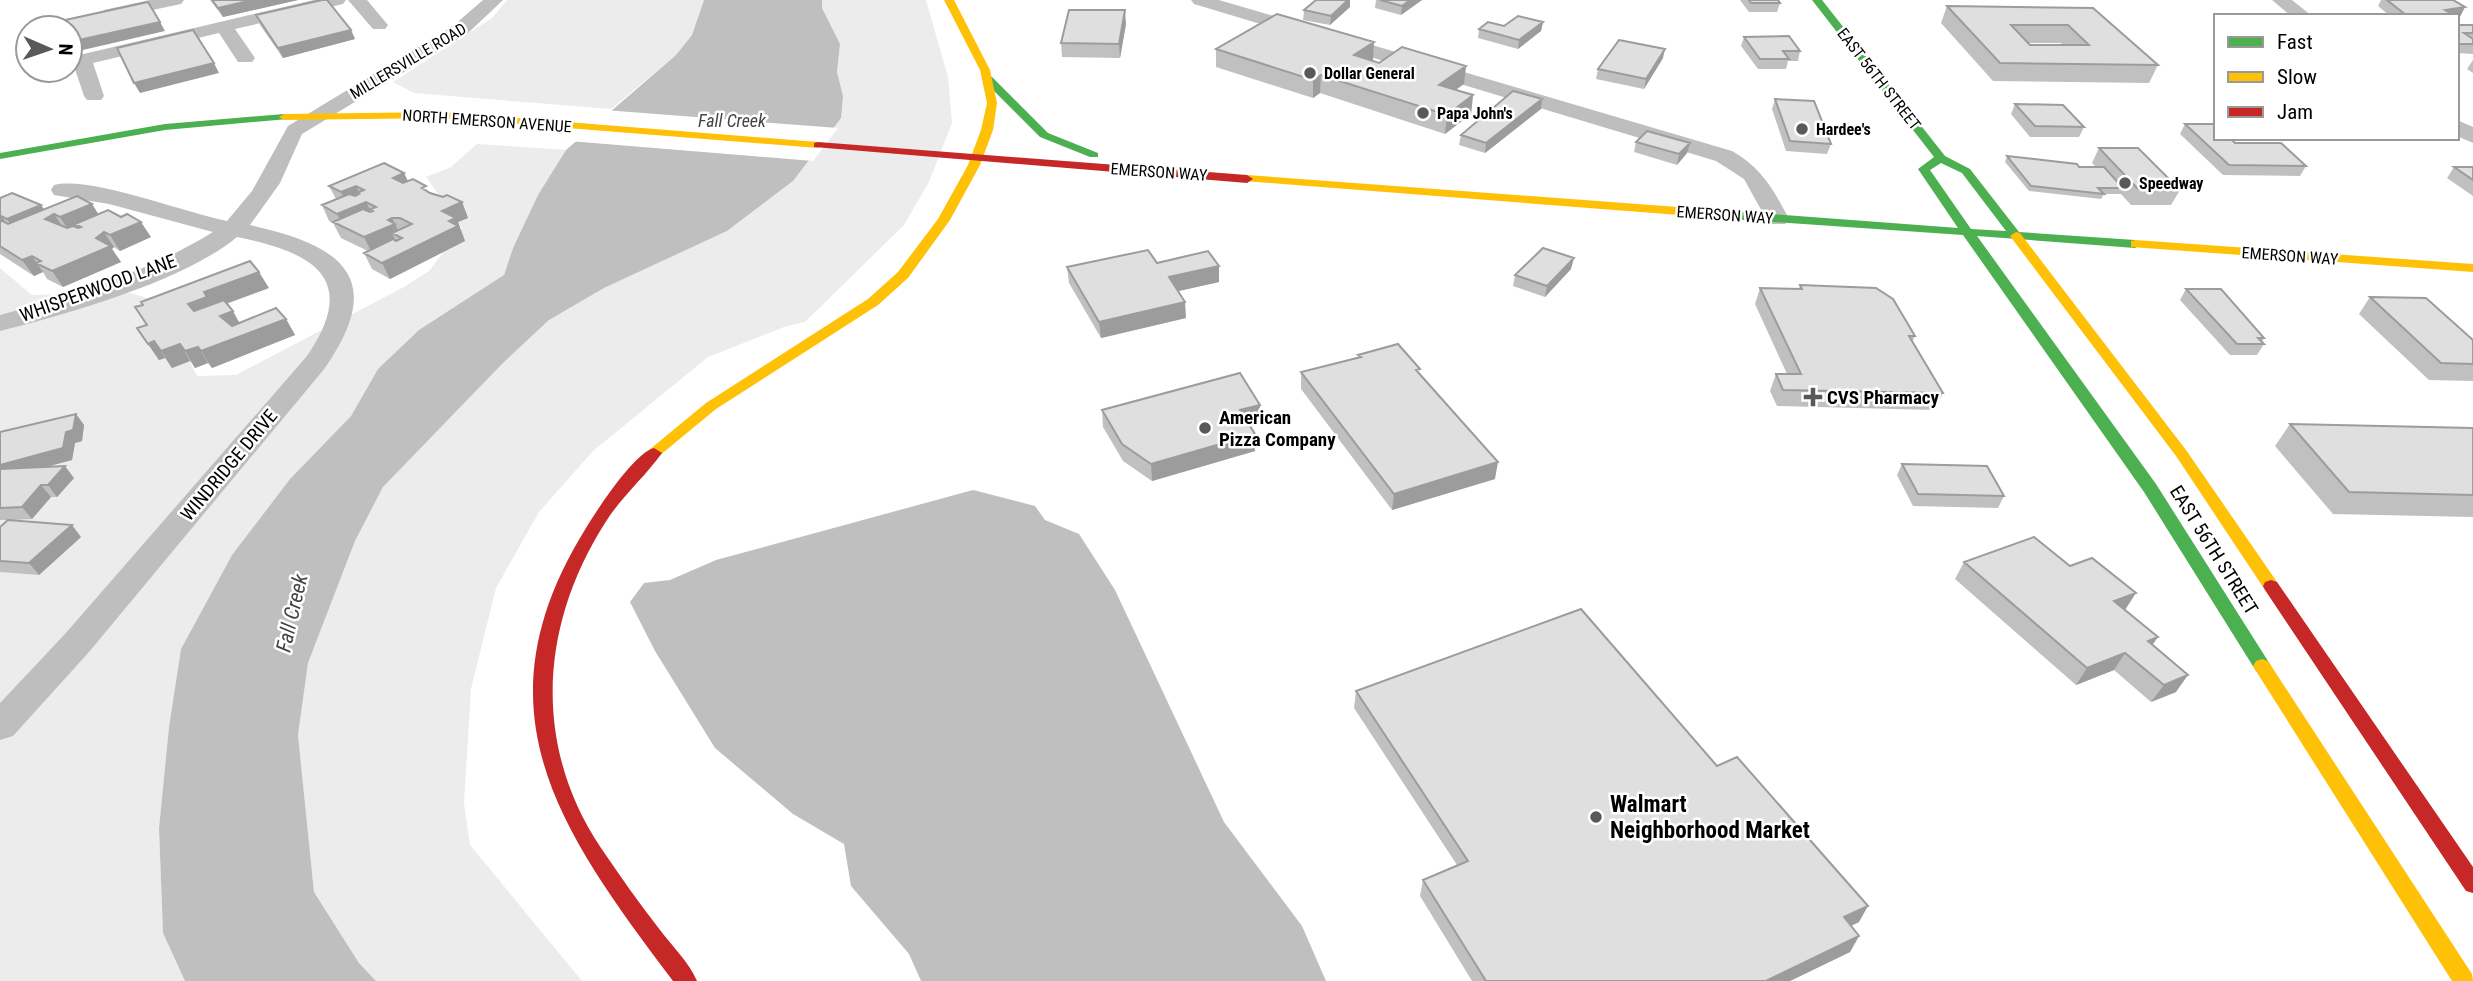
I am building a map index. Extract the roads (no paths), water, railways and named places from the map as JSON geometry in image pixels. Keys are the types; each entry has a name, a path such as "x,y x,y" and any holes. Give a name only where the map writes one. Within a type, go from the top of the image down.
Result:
{"main road":[{"path":"686,981 613,882 575,823 560,794 550,764 540,705 553,617 586,540 614,497 637,469 661,445 705,411 876,300 895,282 927,242 967,182 989,127 992,106 988,79 949,0"},
{"name":"EAST 56TH STREET","path":"1817,0 1941,158 1966,171 2181,453 2473,884"},
{"path":"988,79 1044,135 1062,144 1087,150 1116,169"},
{"name":"NORTH EMERSON AVENUE","path":"0,156 166,128 251,118 432,115 976,158"},
{"name":"EMERSON WAY","path":"976,158 1777,219 2473,268"},
{"name":"EAST 56TH STREET","path":"1941,158 1924,169 2150,488 2312,747 2464,981"}],"street":[{"path":"95,18 177,0 197,33"},
{"path":"94,96 82,60 337,0"},
{"path":"357,0 379,25"},
{"name":"MILLERSVILLE ROAD","path":"316,116 460,30 494,0"},
{"path":"1200,0 1724,156 1744,166 1756,178 1777,219"},
{"path":"2281,0 2300,14"},
{"path":"224,26 245,58"},
{"path":"231,230 257,200 281,160 290,135 316,116"},
{"name":"WINDRIDGE DRIVE","path":"0,726 78,643 316,362 335,333 342,313 342,288 331,268 298,246 188,220 125,199 62,190"},
{"name":"WHISPERWOOD LANE","path":"0,323 141,277 195,253 231,230"}],"water":[{"name":"Fall Creek","path":"704,0 822,0 822,8 840,44 837,72 843,96 841,118 793,181 727,231 604,288 549,320 503,363 383,487 355,541 308,663 298,735 314,892 359,963 376,981 185,981 163,933 159,828 169,727 181,649 232,555 290,479 351,416 378,369 419,330 504,275 513,248 538,195 566,150 676,55 692,35"},
{"path":"973,490 1035,506 1045,520 1079,534 1115,590 1224,822 1302,926 1326,981 921,981 909,954 851,886 844,844 793,814 715,748 655,651 630,602 644,583 670,580 716,560"}],"place":[{"name":"Dollar General","path":"1310,73"},
{"name":"Papa John's","path":"1423,113"},
{"name":"Hardee's","path":"1802,129"},
{"name":"Speedway","path":"2125,183"},
{"name":"CVS Pharmacy","path":"1813,397"},
{"name":"American Pizza Company","path":"1205,428"},
{"name":"Walmart Neighborhood Market","path":"1596,817"}]}
